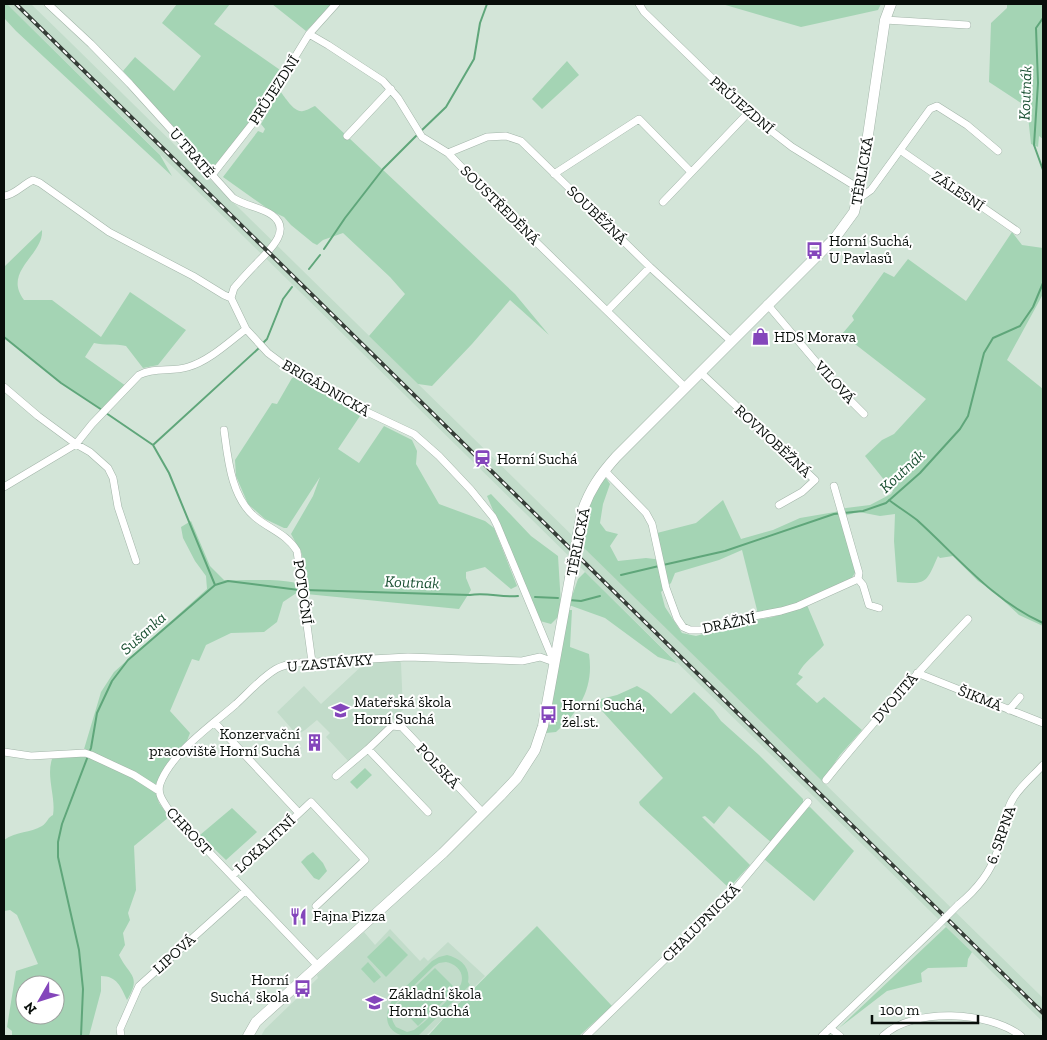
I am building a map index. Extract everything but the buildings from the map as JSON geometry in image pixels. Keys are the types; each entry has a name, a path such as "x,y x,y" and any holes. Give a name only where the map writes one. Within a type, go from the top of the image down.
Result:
{"main road":[{"name":"TĚRLICKÁ","path":"248,1036 256,1022 443,853 483,814 517,778 536,750 546,715 582,512 591,489 604,470 767,304 835,238 854,212 860,189 885,20 891,4"}],"street":[{"name":"U TRATĚ","path":"48,4 130,84 228,192 240,202 266,212 280,224 278,239 275,244 234,288 231,298"},
{"name":"PRŮJEZDNÍ","path":"212,175 260,114 309,34 336,4"},
{"name":"PRŮJEZDNÍ","path":"639,4 644,12 748,113 792,147 860,189"},
{"path":"885,20 967,25"},
{"name":"SOUSTŘEDĚNÁ","path":"309,34 383,81 392,89 422,137 448,153 492,199 685,387"},
{"path":"347,136 392,89"},
{"path":"857,200 871,190 930,108 937,106 968,125 998,151"},
{"path":"663,202 748,113"},
{"path":"554,174 639,119 691,172"},
{"name":"SOUBĚŽNÁ","path":"448,153 487,137 506,136 521,141 650,267 731,341"},
{"name":"ZÁLESNÍ","path":"900,150 1017,231"},
{"path":"4,196 10,196 33,180 40,183 109,232 231,298"},
{"path":"607,311 650,267"},
{"name":"BRIGÁDNICKÁ","path":"231,298 246,329 268,353 296,374 365,412 414,434 439,456 471,490 493,517 497,525 554,662"},
{"name":"VILOVÁ","path":"767,304 839,389 864,414"},
{"path":"4,488 76,444 139,375 145,372 176,370 198,364 246,329"},
{"name":"ROVNOBĚŽNÁ","path":"700,372 815,480 802,492 779,505"},
{"path":"4,387 38,416 90,452 108,468 113,478 118,508 136,560"},
{"name":"POTOČNÍ","path":"224,430 228,462 235,486 244,505 254,517 287,538 297,551 312,662"},
{"name":"DRÁŽNÍ","path":"604,470 646,513 652,524 666,588 677,618 683,627 690,630 700,630 781,611 798,606 858,579"},
{"path":"834,486 859,573 858,579 863,585 869,605 880,608"},
{"name":"DVOJITÁ","path":"826,780 917,673 968,619"},
{"name":"U ZASTÁVKY","path":"159,791 160,784 178,757 214,723 283,665 408,657 522,661 540,657 554,662"},
{"name":"ŠIKMÁ","path":"917,673 1043,723"},
{"path":"1009,710 1020,697"},
{"path":"214,723 299,813 311,802 365,860 316,906"},
{"name":"POLSKÁ","path":"336,776 392,726 402,727 483,814"},
{"path":"368,748 428,812"},
{"name":"CHROST","path":"4,752 31,756 88,754 134,775 159,791 161,799 168,809 318,965"},
{"name":"6. SRPNA","path":"830,1028 977,887 990,869 997,852 1014,797 1043,765"},
{"name":"CHALUPNICKÁ","path":"586,1036 727,900 808,802"},
{"name":"LOKALITNÍ","path":"232,876 299,813"},
{"name":"LIPOVÁ","path":"120,1033 139,986 245,890"},
{"path":"883,1036 898,1026 917,1020 942,1016 969,1016 997,1022 1021,1036"},
{"path":"822,1036 830,1028 840,1036"}],"shaded area":[{"path":"7,4 31,4 1043,998 1043,1022"},
{"name":"Mateřská škola Horní Suchá","path":"398,659 401,663 403,710 349,762 326,737 330,733 317,720 297,735 277,712 304,686 321,704 367,661"},
{"name":"Základní škola Horní Suchá","path":"390,929 420,961 424,957 428,961 448,942 485,976 426,1036 261,1036 265,1029 318,978 317,975 364,932 375,945"}],"green space":[{"path":"4,4 7,4 160,155 172,176 16,31 4,18"},
{"path":"177,4 230,4 214,24 283,72 259,113 213,169 208,168 123,71 135,57 174,91 201,56 162,23"},
{"path":"272,4 332,4 306,31"},
{"path":"722,4 881,4 878,10 801,27"},
{"path":"1007,4 1043,4 1043,139 1039,136 1038,147 1031,144 1027,107 989,82 991,23 1007,8"},
{"path":"567,61 579,75 542,109 532,99"},
{"path":"280,91 296,110 304,111 315,106 515,294 549,335 510,300 432,386 418,384 369,336 405,294 390,277 343,233 323,240 317,245 291,225 284,217 271,211 223,177 258,131 263,133 265,129 261,124"},
{"path":"42,230 41,239 18,280 19,290 24,300 52,300 101,337 130,292 186,330 158,365 143,368 126,346 94,343 85,357 126,386 103,411 61,383 4,337 4,267"},
{"path":"1012,232 1022,245 1043,248 1043,294 1007,360 1043,389 1043,626 1019,615 992,590 978,581 953,556 940,558 938,556 928,577 920,582 897,582 894,541 895,514 880,516 859,512 839,517 856,571 850,581 779,609 758,614 742,550 719,560 675,573 671,583 661,592 665,607 682,633 696,636 732,626 734,628 738,623 773,617 807,605 824,645 800,670 798,674 803,677 796,684 817,703 824,697 862,730 840,755 822,781 580,544 587,508 600,483 606,478 610,484 603,504 600,523 606,531 618,534 610,546 618,561 646,558 663,560 657,533 696,523 723,500 741,539 773,530 800,518 870,505 891,494 893,491 865,456 882,440 894,434 926,399 842,334 854,320 852,316 884,272 894,277 908,259 966,301"},
{"path":"297,377 362,413 338,449 359,463 384,426 412,440 417,451 416,464 439,504 485,521 494,528 517,586 511,589 485,567 466,572 466,578 471,590 459,609 306,594 302,554 291,534 313,496 320,477 287,528 284,528 265,519 248,504 236,476 235,460 272,403 277,404 292,378"},
{"path":"491,494 531,536 558,556 561,605 559,616 551,624 540,621 487,496"},
{"path":"191,521 210,566 224,580 288,581 297,583 298,592 283,602 277,622 264,632 231,633 206,645 199,661 192,659 170,711 190,733 185,746 156,793 159,803 169,817 134,846 136,890 128,913 130,920 123,933 125,945 119,955 134,980 127,1000 115,980 101,976 101,991 89,1036 12,1036 12,1031 7,1027 15,977 15,1025 65,1025 65,975 15,975 16,971 38,964 17,915 10,910 4,911 4,840 42,826 53,815 54,808 50,780 52,759 82,756 101,692 114,672 207,589 206,576 195,561 183,538 181,527"},
{"path":"585,572 677,663 658,657 605,618 569,605 578,579"},
{"path":"568,610 572,610 570,647 589,654 589,677 583,698 572,716 556,732 546,733"},
{"path":"637,686 649,693 671,714 694,692 713,710 721,721 759,755 803,799 803,803 773,844 729,806 714,824 705,816 702,817 750,865 729,888 640,805 639,802 663,778 593,701 617,695"},
{"path":"365,768 372,775 357,789 350,782"},
{"path":"810,807 854,851 814,901 764,859 806,808"},
{"path":"232,808 257,832 226,860 200,835"},
{"path":"313,852 323,863 327,871 319,880 314,878 301,862"},
{"path":"537,926 612,1006 579,1036 428,1036 444,1018"},
{"path":"946,927 972,952 968,959 967,967 928,968 921,973 922,982 887,991 839,1028"},
{"path":"389,936 408,955 386,977 367,957"},
{"path":"447,955 456,958 464,964 468,972 468,982 470,985 418,1036 405,1036 395,1033 387,1020 390,1004 432,961","holes":["439,963 450,963 459,969 462,976 461,984 453,994 425,1022 414,1030 407,1032 396,1027 392,1015 396,1003 434,966"]},
{"path":"368,962 381,977 374,983 361,969"},
{"path":"435,968 456,989 418,1026 397,1004"}],"waterway":[{"path":"421,131 446,107 474,59 480,23 487,4"},
{"name":"Koutnák","path":"1043,18 1036,28 1038,83 1034,145 1043,170"},
{"path":"324,249 383,169 416,136"},
{"path":"309,269 320,255"},
{"name":"Koutnák","path":"663,565 725,551 834,514 863,511 886,503 920,473 960,429 968,416 984,353 993,338 1020,326 1033,307 1043,283"},
{"path":"263,343 267,339 283,299 292,287"},
{"name":"Sušanka","path":"4,337 61,383 102,410"},
{"path":"153,445 259,348"},
{"name":"Sušanka","path":"81,1036 83,989 79,950 58,857 58,842 62,824 91,748 97,713 112,681 128,660 215,585 169,473 153,445 106,413"},
{"path":"889,500 917,520 992,590 1043,623"},
{"name":"Koutnák","path":"621,575 659,566"},
{"name":"Koutnák","path":"215,585 228,581 299,590"},
{"name":"Koutnák","path":"305,590 518,596"},
{"name":"Koutnák","path":"569,600 581,601 600,596"},
{"name":"Koutnák","path":"535,597 558,598"}],"railway":[{"path":"16,4 1043,1013"}],"place":[{"name":"Horní Suchá, U Pavlasů","path":"815,250"},
{"name":"HDS Morava","path":"760,337"},
{"name":"Horní Suchá","path":"483,459"},
{"name":"Mateřská škola Horní Suchá","path":"340,711"},
{"name":"Horní Suchá, žel.st.","path":"548,714"},
{"name":"Konzervační pracoviště Horní Suchá","path":"314,743"},
{"name":"Fajna Pizza","path":"299,916"},
{"name":"Horní Suchá, škola","path":"303,989"},
{"name":"Základní škola Horní Suchá","path":"375,1003"}]}
